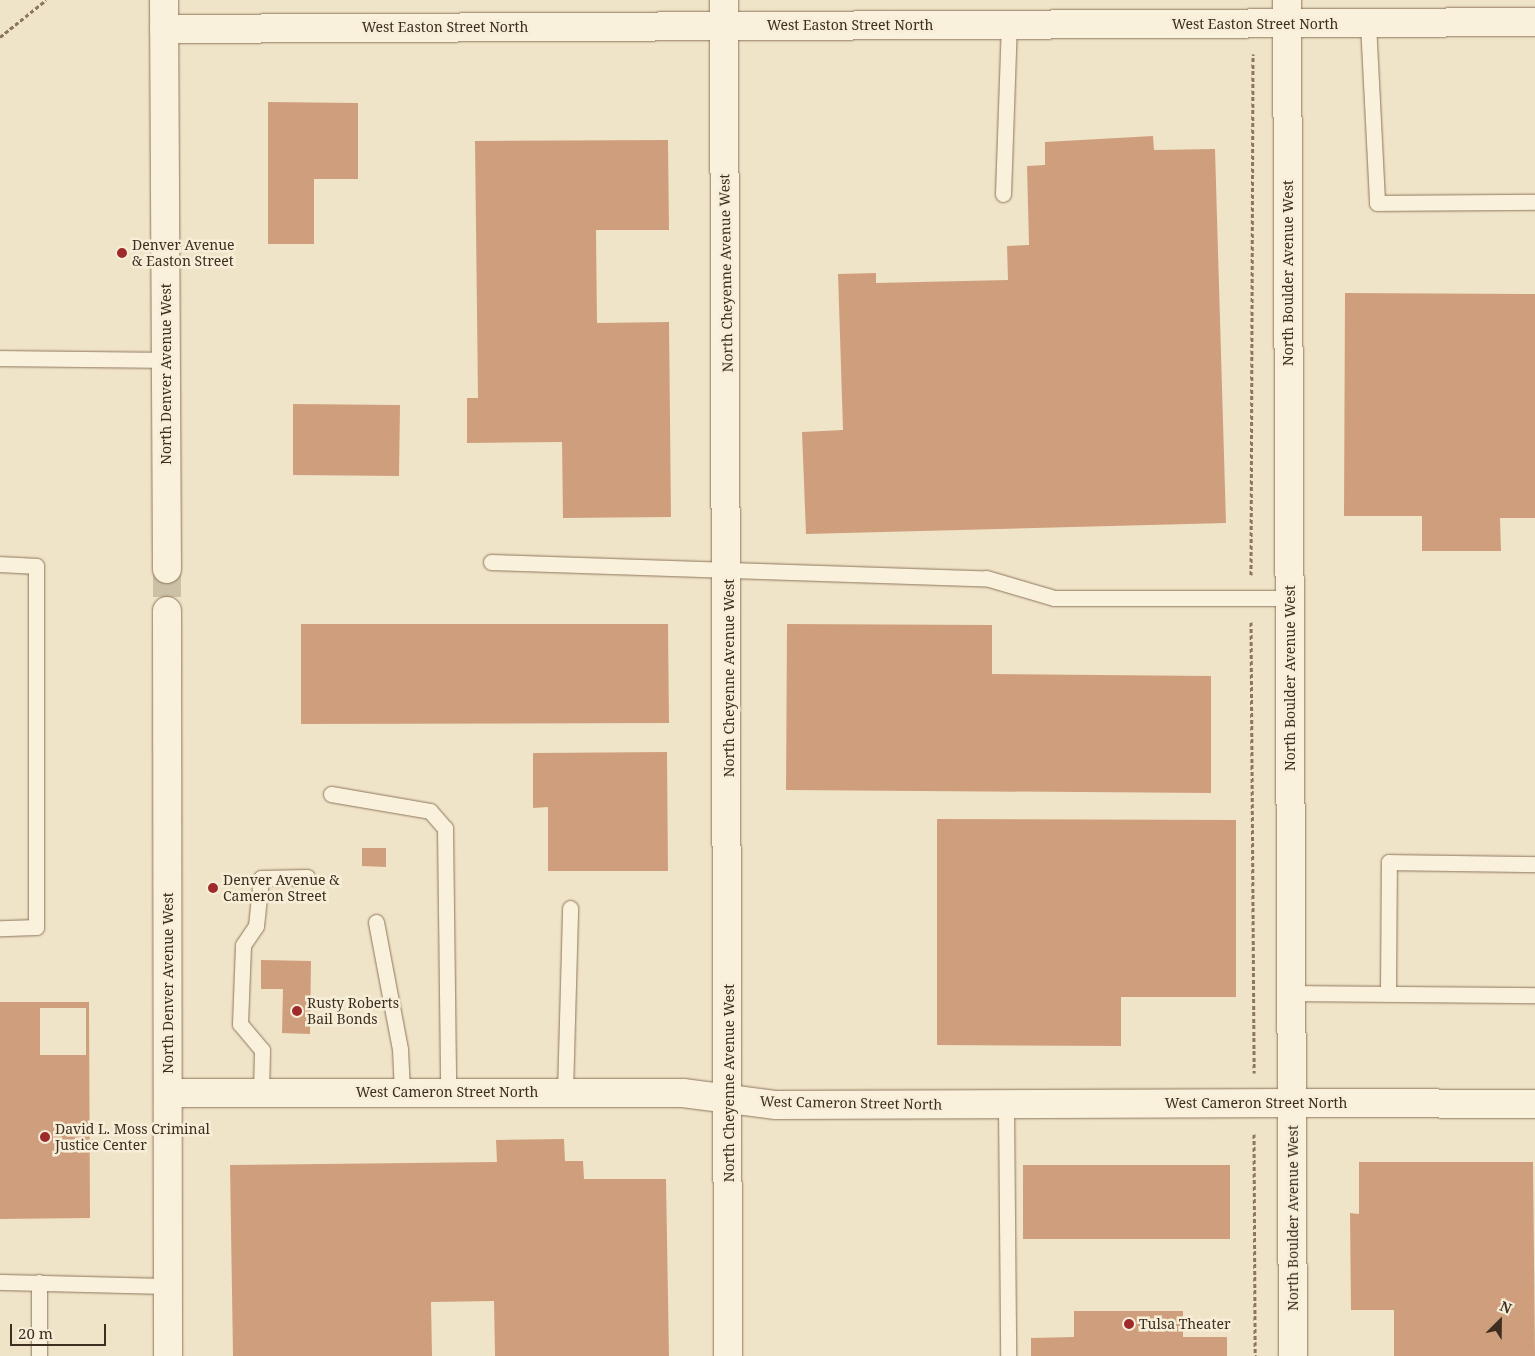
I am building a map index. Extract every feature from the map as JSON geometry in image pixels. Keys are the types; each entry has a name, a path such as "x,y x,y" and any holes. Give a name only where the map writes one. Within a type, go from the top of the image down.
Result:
{"street":[{"name":"North Denver Avenue West","path":"164,0 167,569"},
{"name":"West Easton Street North","path":"164,30 723,13 1009,24 1258,24 1287,12 1368,23 1535,22"},
{"name":"North Boulder Avenue West","path":"1287,12 1293,1356"},
{"name":"North Cheyenne Avenue West","path":"723,13 729,568 728,1356"},
{"name":"North Denver Avenue West","path":"167,611 168,1356"},
{"name":"West Cameron Street North","path":"168,1093 683,1093 776,1105 1535,1104"}],"lane":[{"path":"1368,23 1377,203 1535,202"},
{"path":"1003,194 1009,24"},
{"path":"0,358 166,360"},
{"path":"491,562 729,568 986,578 1054,598 1290,598"},
{"path":"0,564 36,566 36,927 0,928"},
{"path":"331,794 430,811 444,828 448,1092"},
{"path":"1388,993 1389,862 1535,864"},
{"path":"261,1092 262,1050 240,1024 243,945 256,926 261,878 307,877"},
{"path":"565,1092 570,908"},
{"path":"376,922 400,1050 402,1092"},
{"path":"1292,993 1535,995"},
{"path":"1006,1104 1008,1356"},
{"path":"0,1282 168,1286"},
{"path":"39,1282 39,1356"}],"path":[{"path":"0,37 46,0"},
{"path":"1255,1356 1249,148 1258,24"}],"building":[{"path":"268,102 358,103 358,179 314,179 314,244 268,244"},
{"path":"1153,136 1154,150 1215,149 1226,523 806,534 802,432 843,430 838,274 876,273 876,283 1008,280 1007,246 1029,245 1027,166 1045,165 1045,142"},
{"path":"668,140 669,230 596,230 597,323 669,322 671,517 563,518 562,442 467,443 467,398 478,398 475,141"},
{"path":"1345,293 1535,294 1535,518 1500,518 1501,551 1422,551 1422,516 1344,516"},
{"path":"293,404 400,405 399,476 293,475"},
{"path":"301,624 668,624 669,723 301,724"},
{"path":"787,624 992,625 992,674 1211,676 1211,793 786,790"},
{"path":"667,752 668,871 548,871 548,807 533,808 533,753"},
{"path":"937,819 1236,820 1236,997 1121,997 1121,1046 937,1045"},
{"path":"362,848 386,848 386,867 362,866"},
{"name":"Rusty Roberts Bail Bonds","path":"261,960 311,961 310,1034 282,1033 283,989 261,989"},
{"name":"David L. Moss Criminal Justice Center","path":"0,1002 89,1002 90,1218 0,1219","holes":["40,1008 86,1008 86,1055 40,1055"]},
{"path":"564,1139 565,1161 583,1161 584,1179 666,1179 669,1356 495,1356 494,1301 431,1302 432,1356 233,1356 230,1165 497,1162 496,1140"},
{"path":"1359,1162 1533,1162 1535,1356 1394,1356 1394,1310 1351,1310 1350,1213 1359,1214"},
{"path":"1023,1165 1230,1165 1230,1239 1023,1239"},
{"name":"Tulsa Theater","path":"1074,1311 1183,1311 1183,1337 1227,1337 1227,1356 1031,1356 1031,1338 1074,1337"}],"tunnel":[{"path":"167,569 167,611"}],"place":[{"name":"Denver Avenue & Easton Street","path":"122,253"},
{"name":"Denver Avenue & Cameron Street","path":"213,888"},
{"name":"Rusty Roberts Bail Bonds","path":"297,1011"},
{"name":"David L. Moss Criminal Justice Center","path":"45,1137"},
{"name":"Tulsa Theater","path":"1129,1324"}]}
